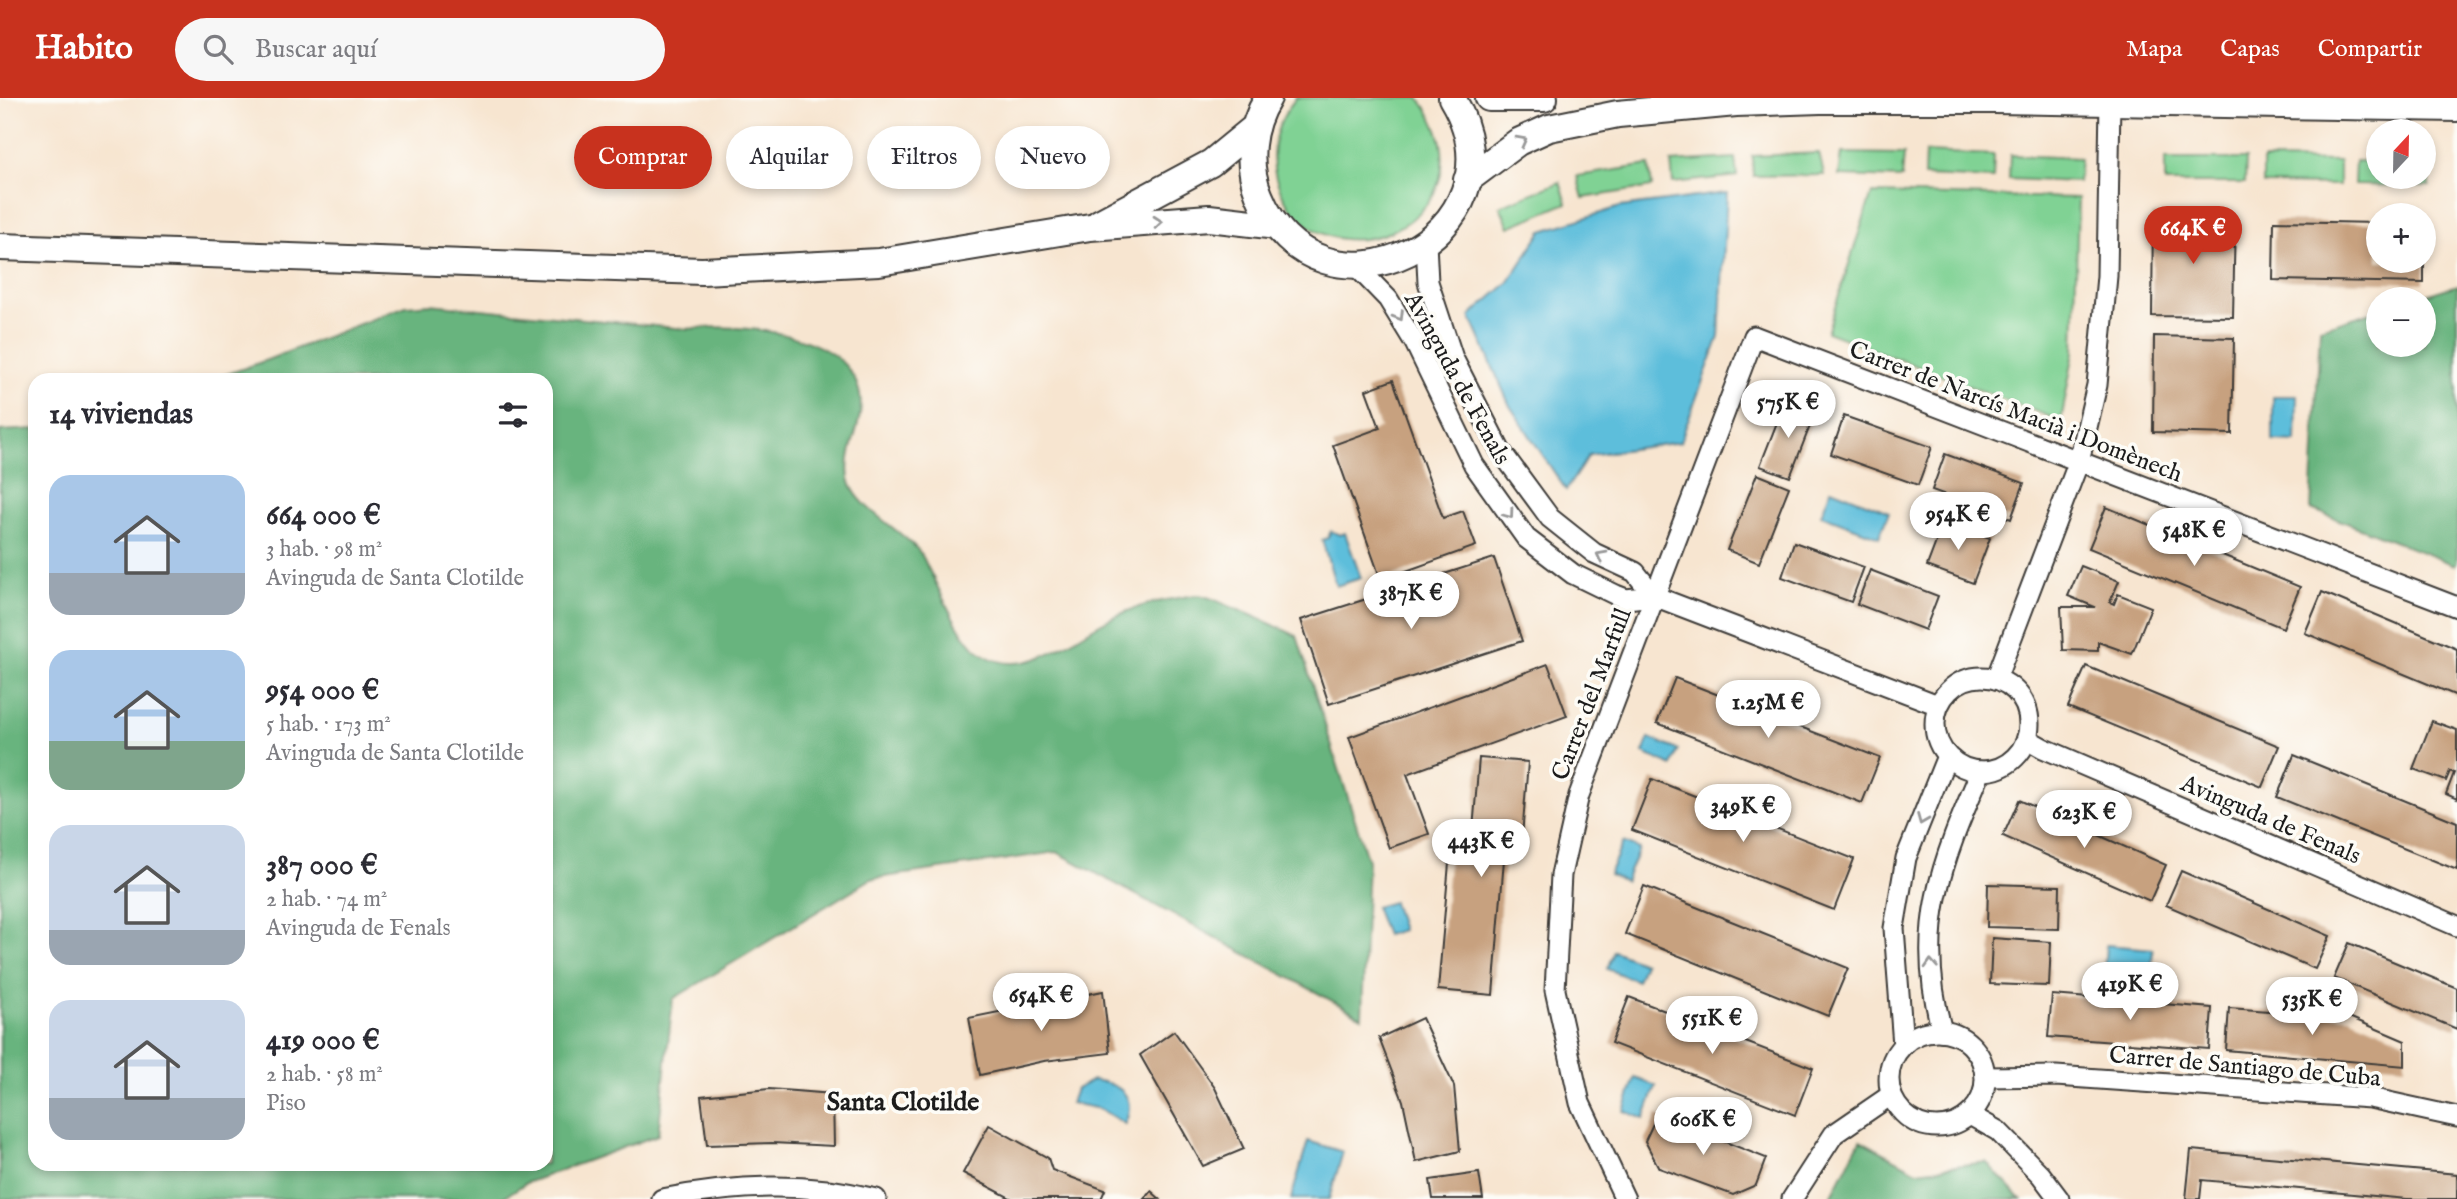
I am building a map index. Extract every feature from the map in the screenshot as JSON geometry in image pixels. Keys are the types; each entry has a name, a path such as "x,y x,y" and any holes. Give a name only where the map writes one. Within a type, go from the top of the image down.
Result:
{"main road":[{"path":"1268,98 1255,127 1251,159 1254,179 1265,209 1277,226 1295,243 1316,255 1355,265 1392,260 1426,243 1449,219 1458,204 1467,180 1468,138 1452,98"},
{"path":"1489,98 1544,98"},
{"path":"1467,180 1506,150 1535,134 1566,124 1618,114 1736,103 1820,100 2110,102 2457,108"},
{"path":"1090,227 1211,163 1255,127"},
{"path":"0,247 702,271 879,262 1090,227 1209,218 1277,226"}],"street":[{"path":"1996,679 2079,461 2097,385 2107,276 2110,102"},
{"name":"Avinguda de Fenals","path":"1426,243 1428,282 1453,358 1500,450 1550,518 1594,553 1635,572 1654,596"},
{"name":"Avinguda de Fenals","path":"1355,265 1388,299 1415,343 1474,465 1527,538 1573,574 1626,599 1654,596 1938,705"},
{"name":"Carrer de Narcís Macià i Domènech","path":"1754,336 2457,607"},
{"name":"Carrer del Marfull","path":"1625,1199 1580,1103 1555,990 1561,875 1579,795 1754,336"},
{"path":"1982,677 1996,679 2010,685 2027,709 2030,724 2027,739 2021,752 2010,763 1996,770 1969,770 1947,756 1940,745 1935,732 1938,705 1956,684 1982,677"},
{"name":"Avinguda de Fenals","path":"2027,739 2457,926"},
{"path":"1903,1045 1894,928 1906,858 1947,756"},
{"path":"1942,1031 1933,997 1930,941 1937,886 1957,827 1981,771"},
{"path":"1942,1031 1960,1037 1979,1055 1986,1077 1981,1101 1970,1115 1936,1128 1910,1120 1891,1096 1889,1070 1903,1045 1921,1034 1942,1031"},
{"name":"Carrer de Santiago de Cuba","path":"1986,1077 2056,1076 2370,1098 2457,1117"},
{"path":"1793,1199 1834,1134 1891,1096"},
{"path":"1970,1115 1998,1131 2041,1175 2059,1199"},
{"path":"662,1199 706,1190 775,1185 849,1192 876,1199"}],"green space":[{"path":"1296,98 1419,98 1440,140 1440,178 1423,208 1396,229 1362,239 1327,235 1297,216 1276,178 1273,156 1279,126"},
{"path":"1925,152 1994,155 1993,179 1924,176"},
{"path":"1819,153 1824,175 1753,176 1752,156"},
{"path":"1842,153 1904,154 1902,178 1839,176"},
{"path":"2010,155 2080,158 2078,182 2009,179"},
{"path":"1735,158 1737,176 1673,183 1671,162"},
{"path":"2165,159 2246,159 2245,183 2165,183"},
{"path":"2263,160 2339,161 2339,185 2263,184"},
{"path":"2355,161 2366,161 2366,185 2354,185"},
{"path":"1649,165 1652,187 1583,198 1577,176"},
{"path":"1560,182 1567,203 1509,227 1500,206"},
{"path":"1872,193 2078,198 2074,352 2061,421 1827,332"},
{"path":"2457,285 2455,565 2311,509 2320,328 2366,314 2366,357 2436,357 2436,292"},
{"path":"430,304 686,329 708,327 760,330 788,335 835,356 851,373 860,395 860,416 848,467 853,489 869,508 920,552 968,640 986,656 1001,662 1030,661 1045,656 1127,611 1196,595 1214,599 1297,636 1368,861 1362,1017 1057,852 871,879 673,999 658,1135 526,1183 501,1199 0,1199 0,431 28,429 28,1171 553,1171 553,373 231,373 406,306"},
{"path":"1860,1140 1917,1171 1986,1162 2021,1199 1830,1199"}],"water":[{"path":"1727,193 1719,337 1680,442 1589,455 1566,490 1510,406 1470,316 1508,283 1542,231 1620,207"},
{"path":"2273,396 2297,396 2296,442 2273,441"},
{"path":"1831,489 1889,512 1879,537 1821,515"},
{"path":"1331,531 1340,535 1345,533 1361,578 1336,586 1322,540 1328,538"},
{"path":"1649,738 1678,750 1672,766 1643,753"},
{"path":"1623,842 1639,849 1625,881 1609,874"},
{"path":"1393,902 1402,930 1386,935 1375,907"},
{"path":"2106,945 2153,949 2151,976 2104,972"},
{"path":"1614,951 1644,963 1637,981 1607,969"},
{"path":"1635,1078 1656,1086 1644,1119 1624,1111"},
{"path":"1093,1080 1111,1084 1124,1093 1129,1105 1125,1124 1100,1109 1071,1103 1076,1089"},
{"path":"1308,1141 1343,1152 1329,1199 1291,1199"}],"building":[{"path":"2153,215 2235,217 2233,317 2152,316"},
{"path":"2274,221 2366,223 2366,273 2424,273 2424,283 2273,280"},
{"path":"2154,336 2234,338 2232,434 2153,432"},
{"path":"1393,380 1443,518 1463,511 1476,546 1381,580 1333,445 1380,428 1366,390"},
{"path":"1785,402 1815,413 1790,477 1760,466"},
{"path":"1844,416 1932,447 1918,485 1831,454"},
{"path":"1945,454 2024,483 2011,519 1932,490"},
{"path":"1757,474 1789,487 1759,563 1727,550"},
{"path":"2106,507 2300,587 2283,628 2089,548"},
{"path":"1944,521 1990,538 1973,583 1927,566"},
{"path":"1794,542 1864,567 1851,602 1782,577"},
{"path":"1494,558 1522,641 1329,704 1301,620"},
{"path":"2081,566 2119,581 2110,602 2114,604 2118,594 2151,607 2132,654 2098,642 2098,651 2063,650 2061,607 2095,607 2068,596"},
{"path":"1870,570 1938,596 1925,630 1857,604"},
{"path":"2322,592 2457,649 2457,696 2305,633"},
{"path":"1548,664 1567,716 1407,774 1429,834 1389,848 1349,737"},
{"path":"2086,666 2279,746 2262,787 2068,707"},
{"path":"1675,678 1880,758 1862,803 1657,723"},
{"path":"2432,721 2457,730 2457,799 2446,794 2454,773 2450,771 2446,781 2413,769"},
{"path":"2294,755 2457,822 2457,870 2277,797"},
{"path":"1479,758 1528,762 1521,849 1505,847 1493,995 1438,990 1451,840 1472,842"},
{"path":"1652,779 1854,859 1834,910 1632,830"},
{"path":"2019,800 2166,865 2150,901 2003,836"},
{"path":"2181,871 2330,936 2315,969 2166,905"},
{"path":"1988,884 2060,886 2059,929 1987,927"},
{"path":"1644,886 1848,968 1828,1016 1625,934"},
{"path":"1992,938 2051,942 2049,986 1990,984"},
{"path":"2349,943 2457,988 2457,1029 2334,978"},
{"path":"1103,991 1110,1053 1044,1061 980,1075 969,1018"},
{"path":"2052,995 2212,1008 2209,1049 2048,1037"},
{"path":"1629,997 1813,1068 1795,1115 1611,1043"},
{"path":"2229,1008 2349,1017 2405,1041 2405,1066 2226,1050"},
{"path":"1422,1018 1454,1086 1460,1151 1416,1162 1403,1101 1379,1038"},
{"path":"1174,1031 1215,1088 1244,1149 1203,1166 1140,1055"},
{"path":"769,1089 833,1094 834,1146 772,1143 707,1145 701,1096"},
{"path":"1657,1115 1766,1158 1756,1185 1733,1195 1659,1168 1645,1141"},
{"path":"989,1125 1048,1158 1052,1170 1105,1190 1101,1199 1012,1199 963,1173"},
{"path":"2191,1150 2457,1174 2457,1199 2407,1199 2202,1180 2200,1199 2186,1199"},
{"path":"1479,1173 1483,1199 1433,1199 1430,1180"},
{"path":"1151,1191 1160,1199 1144,1199"}],"district":[{"name":"Santa Clotilde","path":"903,1101"}]}
